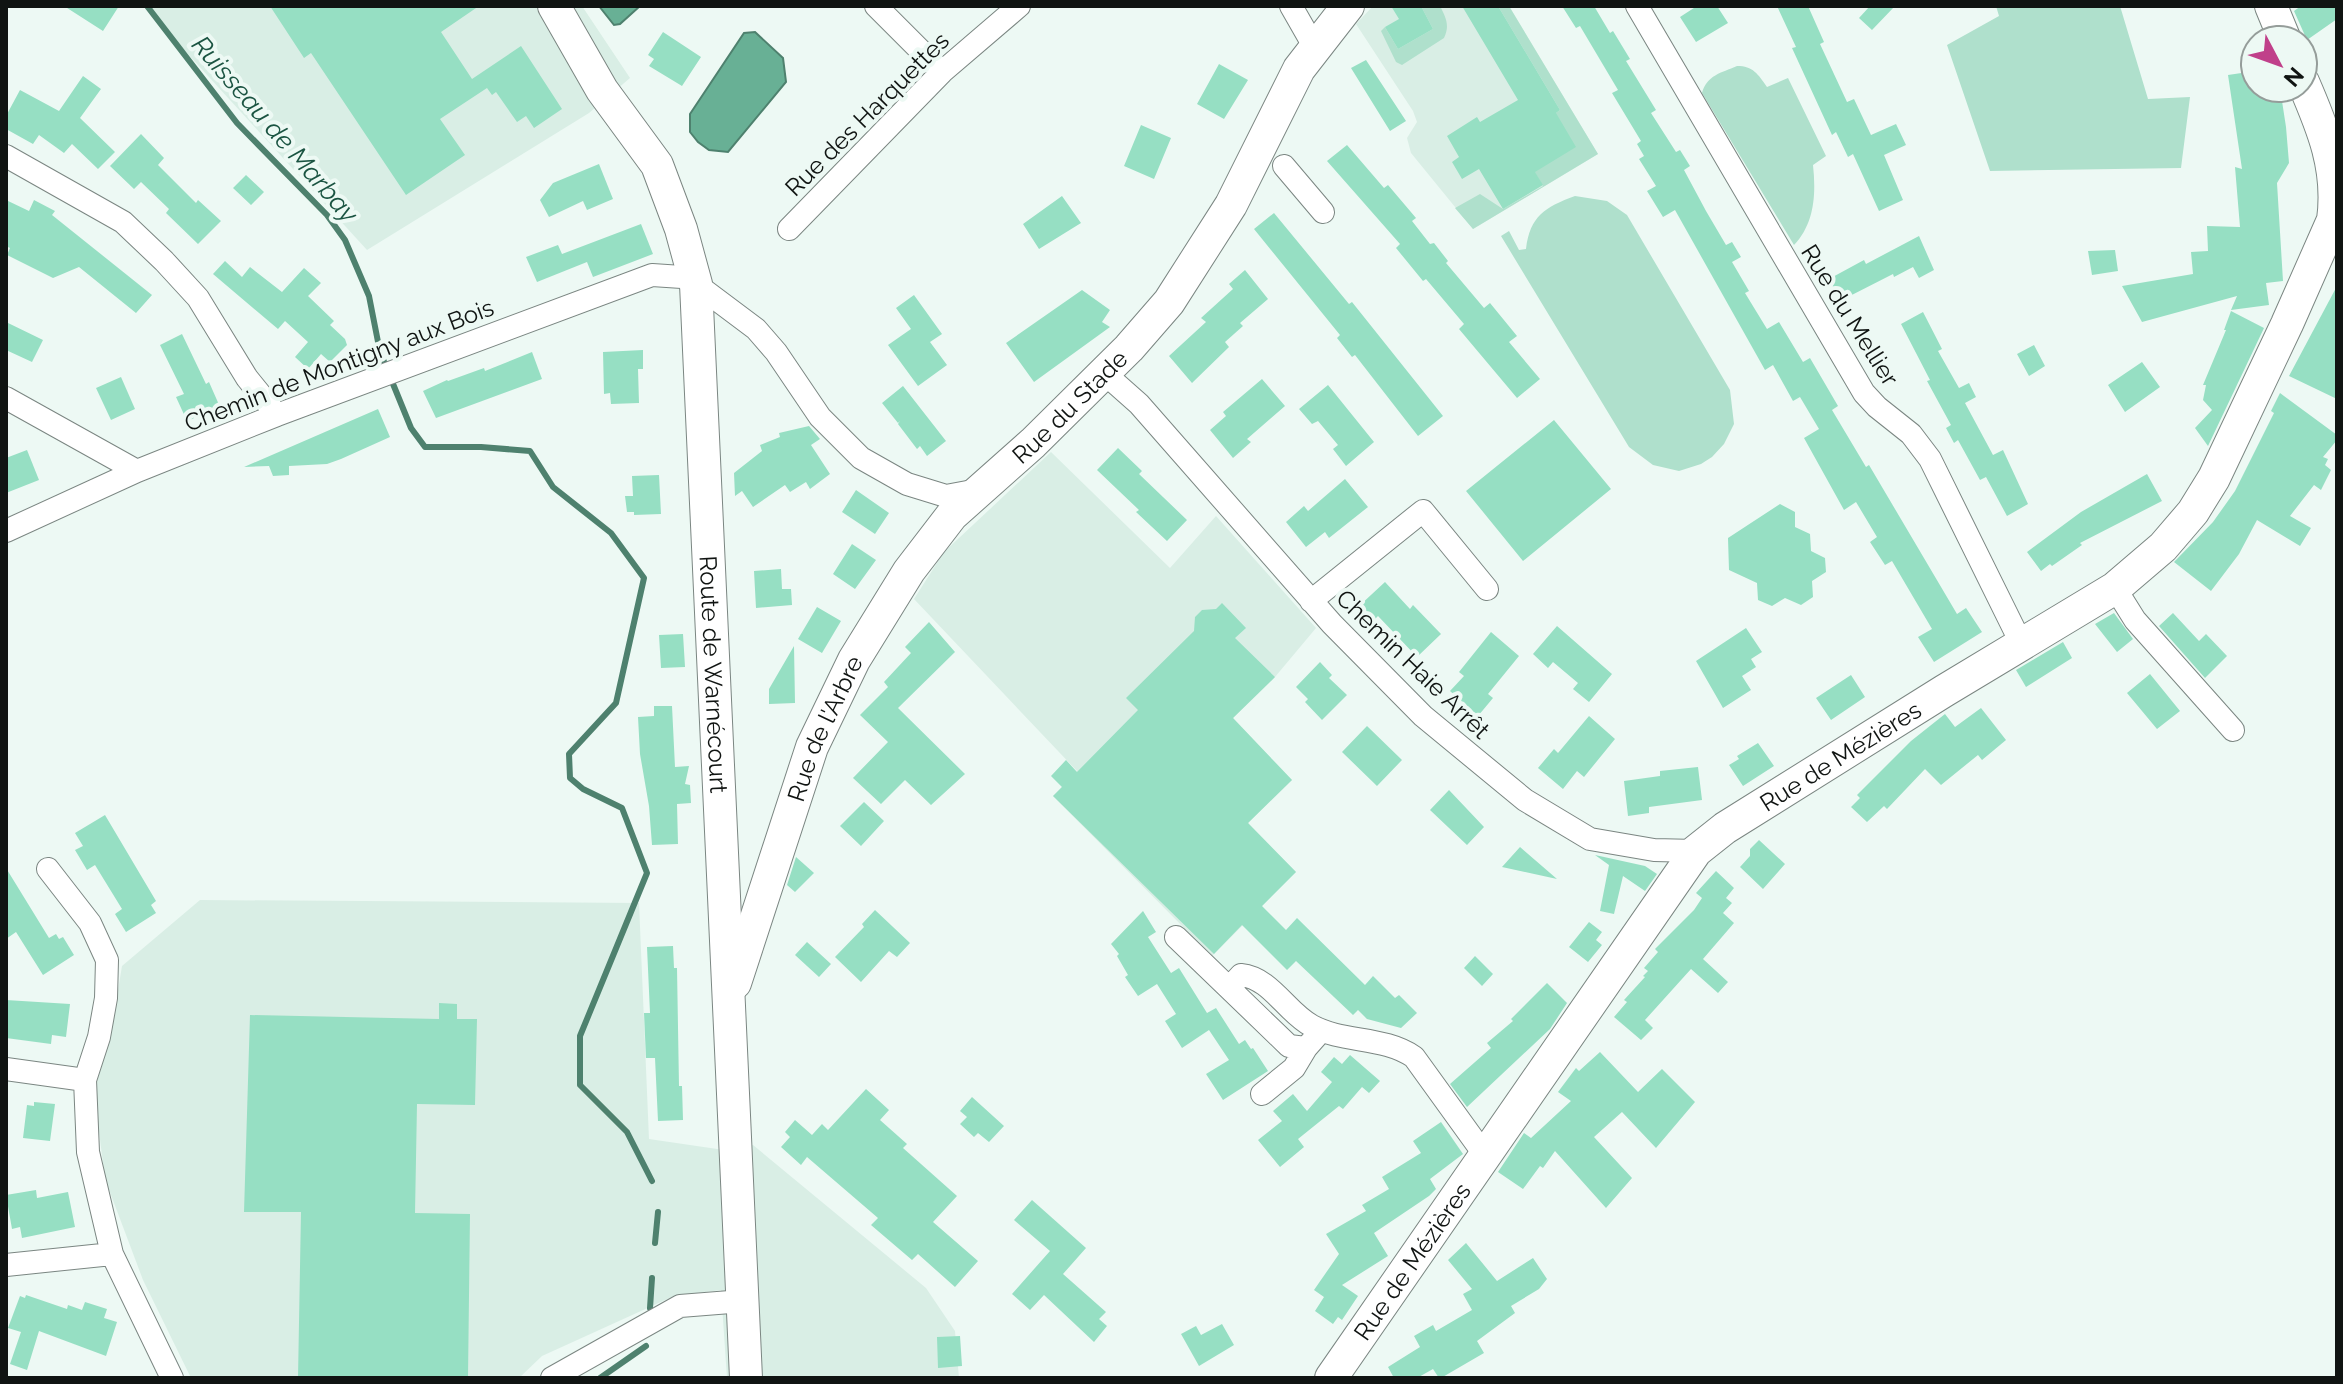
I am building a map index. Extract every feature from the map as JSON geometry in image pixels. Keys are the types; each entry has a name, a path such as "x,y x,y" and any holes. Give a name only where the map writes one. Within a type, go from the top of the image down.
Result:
{"street":[{"name":"Route de Warnécourt","path":"554,6 602,90 657,165 681,229 696,284 746,1378"},
{"path":"876,6 942,72"},
{"name":"Rue des Harquettes","path":"789,229 942,72 1019,6"},
{"path":"1291,6 1315,48"},
{"name":"Rue du Stade","path":"980,490 1104,373 1169,302 1231,205 1299,69 1348,6"},
{"name":"Rue du Mellier","path":"1637,6 1864,393 1911,434 1930,459 2022,645"},
{"path":"2313,104 2332,145"},
{"name":"Rue de Mézières","path":"1331,1378 1696,851 1725,828 2115,588 2163,547 2204,496 2261,382 2335,216 2332,145"},
{"path":"6,156 123,222 164,261 198,298 247,378 277,415"},
{"path":"1284,166 1323,212"},
{"name":"Chemin de Montigny aux Bois","path":"6,531 137,471 277,415 652,275 682,277 696,284"},
{"path":"696,284 756,329 776,352 820,417 861,458 907,484 946,496 980,490"},
{"name":"Chemin Haie Arrêt","path":"1104,373 1139,404 1311,601 1423,716 1525,800 1590,839 1654,850 1696,851"},
{"path":"6,398 137,471"},
{"name":"Rue de l'Arbre","path":"730,1002 812,747 854,660 909,571 952,515 980,490"},
{"name":"Chemin Haie Arrêt","path":"1311,601 1423,511 1487,589"},
{"path":"2115,588 2135,620 2233,730"},
{"path":"48,869 90,923 107,960 102,1024 85,1080 88,1152 112,1254 172,1378"},
{"path":"1176,937 1289,1046 1313,1039 1401,1048 1414,1057 1484,1154"},
{"path":"1262,1094 1294,1068 1313,1039"},
{"path":"6,1069 85,1080"},
{"path":"6,1265 112,1254"},
{"path":"552,1378 680,1306 743,1301"}],"shaded area":[{"path":"144,6 582,6 630,78 589,113 367,250"},
{"path":"599,6 640,6 620,24 614,25"},
{"path":"1373,6 1509,6 1598,154 1473,229 1411,153 1407,138 1417,122 1413,111 1356,24"},
{"path":"1421,6 1440,6 1446,33 1444,38 1402,65 1396,62 1381,31 1385,27 1398,49 1433,29"},
{"path":"1498,6 1509,6 1598,154 1473,229 1455,208 1480,194 1503,209 1543,186 1531,166 1560,110"},
{"path":"1996,6 2120,6 2148,99 2190,97 2181,168 1990,171 1947,45 1999,16"},
{"path":"755,32 783,58 786,82 728,152 709,150 690,132 690,114 744,33"},
{"path":"1737,66 1755,72 1767,87 1788,78 1826,156 1813,165 1810,217 1794,245 1702,93 1711,78"},
{"path":"1575,196 1607,201 1627,215 1730,390 1734,424 1724,444 1701,464 1679,471 1653,465 1629,447 1501,236 1509,231 1519,250 1526,249 1531,228 1541,214"},
{"path":"1051,452 1170,568 1216,516 1316,628 1275,677 1233,718 1292,780 1248,823 1296,872 1212,956 1053,796 1077,771 914,599 944,552"},
{"path":"200,900 639,903 649,1139 724,1150 753,1145 926,1288 955,1331 959,1378 727,1378 721,1290 674,1296 542,1356 519,1378 191,1378 143,1280 105,1179 94,1092 112,1027 122,966"}],"building":[{"path":"64,6 119,6 103,31"},
{"path":"270,6 479,6 441,32 472,79 521,46 562,109 534,128 526,116 517,122 496,92 492,95 487,88 440,119 465,155 406,195 311,53 304,58"},
{"path":"1391,6 1421,6 1433,29 1398,49 1385,27 1399,19"},
{"path":"1462,6 1498,6 1560,110 1556,113 1576,147 1535,172 1543,185 1503,209 1479,169 1462,179 1452,162 1459,157 1447,136 1477,117 1480,122 1518,100"},
{"path":"1562,6 1594,6 1610,33 1613,31 1630,59 1626,61 1656,110 1651,113 1676,152 1680,150 1690,166 1684,170 1706,211 1726,245 1732,242 1741,257 1732,262 1749,291 1745,293 1767,329 1779,322 1803,362 1810,358 1838,406 1832,410 1866,467 1869,465 1957,614 1966,608 1982,632 1934,662 1918,637 1932,629 1892,561 1885,565 1870,542 1877,537 1856,502 1844,510 1804,438 1819,429 1800,397 1793,401 1773,365 1765,370 1675,210 1663,217 1647,191 1656,186 1639,159 1644,156 1637,144 1641,141 1612,93 1618,90 1580,26 1576,28"},
{"path":"1697,6 1717,6 1728,23 1696,42 1680,17"},
{"path":"1777,6 1808,6 1824,42 1820,44 1847,102 1854,99 1871,135 1896,124 1906,145 1884,155 1903,200 1879,211 1853,154 1848,157 1836,132 1832,135 1792,48 1796,47"},
{"path":"1870,6 1895,6 1872,30 1859,18"},
{"path":"2301,6 2337,6 2337,19 2319,32 2319,24 2300,24 2294,11"},
{"path":"663,32 701,57 682,86 649,66 654,59 648,55"},
{"path":"1366,60 1406,121 1390,131 1351,68"},
{"path":"1219,64 1248,80 1224,119 1197,104"},
{"path":"2239,73 2239,104 2282,104 2289,163 2277,183 2283,281 2266,283 2269,305 2231,310 2237,296 2142,322 2122,286 2193,274 2191,252 2208,251 2207,226 2240,227 2235,167 2242,169 2228,75"},
{"path":"83,76 101,89 80,118 115,152 98,169 72,144 64,153 39,135 33,144 6,129 6,116 20,90 59,111"},
{"path":"1141,125 1171,138 1154,179 1124,166"},
{"path":"141,134 164,158 158,165 196,203 198,200 221,221 198,244 166,213 169,209 141,182 134,189 110,166"},
{"path":"1347,145 1384,188 1388,185 1416,218 1412,221 1430,244 1434,243 1448,261 1446,263 1484,308 1490,303 1517,336 1509,342 1540,379 1517,398 1459,329 1464,324 1396,248 1400,244 1327,161"},
{"path":"599,164 613,199 587,210 583,201 549,217 540,200 553,183"},
{"path":"246,175 264,192 251,205 233,188"},
{"path":"1062,196 1081,223 1039,249 1023,224"},
{"path":"6,200 29,211 34,200 55,211 52,215 152,295 136,313 79,267 53,278 7,255 10,248 6,246"},
{"path":"1274,213 1349,304 1352,302 1443,416 1418,436 1355,355 1352,357 1337,338 1340,335 1254,229"},
{"path":"641,224 653,254 593,277 587,262 537,282 526,257 558,245 562,254"},
{"path":"1919,236 1934,270 1919,278 1913,267 1840,301 1829,279 1864,260 1866,264"},
{"path":"2115,250 2118,271 2092,275 2088,251"},
{"path":"225,261 242,277 250,267 282,292 304,268 321,283 308,296 334,321 330,325 347,345 330,362 321,354 308,369 295,357 308,342 285,321 278,329 213,274"},
{"path":"1245,270 1268,299 1240,323 1243,326 1225,342 1229,347 1192,383 1169,356 1206,322 1201,318 1233,289 1229,284"},
{"path":"2337,286 2337,399 2289,376"},
{"path":"1082,290 1110,310 1102,322 1110,327 1034,382 1006,343"},
{"path":"914,295 942,334 930,342 947,365 918,386 888,345 911,329 896,308"},
{"path":"2231,311 2264,328 2208,446 2195,428 2212,410 2203,400 2206,385 2203,385"},
{"path":"1923,312 1942,349 1938,351 1959,388 1969,383 1976,397 1965,403 1993,455 2003,450 2028,504 2007,516 1986,477 1980,480 1958,440 1954,443 1946,428 1951,425 1901,324"},
{"path":"6,322 43,340 32,362 6,350"},
{"path":"182,334 220,407 187,421 176,397 184,394 160,345"},
{"path":"2034,345 2045,366 2029,376 2017,354"},
{"path":"643,350 643,369 638,369 639,403 611,404 610,393 604,394 603,352"},
{"path":"532,352 542,379 436,418 423,391"},
{"path":"2142,362 2160,387 2125,412 2108,385"},
{"path":"121,377 135,409 111,420 96,388"},
{"path":"1262,379 1285,406 1247,439 1251,442 1233,458 1210,430 1226,416 1223,412"},
{"path":"1328,385 1374,442 1346,466 1333,449 1338,445 1318,421 1312,424 1299,409"},
{"path":"903,386 946,441 927,456 920,446 917,449 898,424 900,421 898,423 882,403"},
{"path":"2280,393 2337,435 2337,440 2323,457 2328,459 2325,465 2331,470 2321,490 2314,485 2290,516 2311,528 2300,546 2257,520 2239,554 2211,591 2174,562 2213,522 2235,491 2274,413 2271,411"},
{"path":"378,409 390,437 341,459 327,464 289,466 289,475 273,476 269,466 244,467"},
{"path":"1554,420 1611,489 1523,561 1466,491"},
{"path":"809,426 820,439 811,445 830,474 810,489 806,482 790,492 785,485 753,507 742,491 735,496 734,473 762,451 760,445 780,437 779,433"},
{"path":"1118,448 1142,471 1139,474 1187,520 1167,541 1097,470"},
{"path":"27,450 39,480 6,493 6,458"},
{"path":"2147,474 2162,501 2080,543 2082,545 2041,571 2027,552 2081,512"},
{"path":"659,475 661,514 634,515 634,512 627,512 625,496 633,496 632,476"},
{"path":"1345,479 1368,507 1329,538 1325,532 1306,547 1286,522 1304,506 1308,511"},
{"path":"856,490 889,513 875,534 842,512"},
{"path":"1780,504 1795,512 1795,527 1810,534 1811,551 1825,558 1826,572 1812,581 1813,597 1801,605 1785,598 1772,606 1758,600 1757,583 1729,570 1728,538"},
{"path":"852,544 876,560 855,589 833,574"},
{"path":"781,569 782,589 791,589 792,605 756,608 754,571"},
{"path":"1385,582 1410,609 1413,605 1441,634 1417,657 1378,616 1373,621 1358,607"},
{"path":"1222,603 1246,628 1235,638 1275,677 1233,718 1292,780 1248,823 1296,872 1262,906 1286,930 1297,918 1365,985 1373,976 1395,998 1399,995 1417,1013 1401,1028 1367,1019 1358,1010 1353,1015 1296,961 1287,970 1242,925 1214,954 1053,796 1062,787 1051,776 1066,760 1077,772 1138,710 1126,698 1194,631 1195,617 1202,610 1216,609"},
{"path":"817,607 841,621 822,653 798,639"},
{"path":"2114,613 2133,639 2117,652 2095,624"},
{"path":"2173,613 2199,641 2206,634 2227,656 2205,678 2159,626"},
{"path":"929,622 955,652 898,708 965,774 931,805 905,780 881,804 853,778 888,742 860,715 888,687 884,682 911,653 905,647"},
{"path":"1557,626 1612,674 1589,702 1573,689 1578,683 1553,662 1548,668 1533,654"},
{"path":"1746,628 1762,652 1751,659 1756,667 1742,676 1751,690 1723,708 1696,661"},
{"path":"1491,632 1519,656 1488,694 1493,698 1478,716 1450,691 1464,676 1459,672"},
{"path":"683,634 685,667 661,668 659,635"},
{"path":"2063,642 2072,658 2026,687 2016,670"},
{"path":"794,646 795,703 769,704 769,689"},
{"path":"1320,662 1332,675 1329,678 1347,695 1322,720 1296,687"},
{"path":"2150,674 2180,711 2157,729 2127,693"},
{"path":"1851,675 1865,697 1831,720 1816,698"},
{"path":"654,706 672,706 675,767 689,766 685,784 690,785 691,803 677,804 678,844 652,845 638,717 654,716"},
{"path":"1981,708 2006,740 1982,760 1978,755 1941,785 1925,769 1887,809 1884,806 1867,822 1851,807 1860,798 1857,795 1911,741 1945,714 1955,727"},
{"path":"1589,716 1615,739 1584,777 1577,771 1563,789 1538,768 1554,749 1558,753"},
{"path":"1367,726 1402,760 1377,786 1342,752"},
{"path":"1758,743 1774,766 1743,786 1729,765"},
{"path":"1698,767 1702,800 1649,807 1649,813 1628,816 1624,781 1660,776 1660,771"},
{"path":"1449,790 1484,827 1467,845 1430,810"},
{"path":"864,802 884,821 861,846 840,826"},
{"path":"105,815 156,901 151,905 156,913 126,932 115,914 122,909 95,865 87,870 75,850 83,846 75,833"},
{"path":"1759,840 1785,864 1763,889 1740,867"},
{"path":"1520,847 1557,879 1502,867"},
{"path":"1595,855 1645,866 1657,874 1645,891 1623,876 1614,914 1600,911 1609,865"},
{"path":"796,857 814,873 795,892 787,885"},
{"path":"6,868 49,938 56,934 59,939 63,937 74,955 43,975 16,932 6,939"},
{"path":"1716,871 1734,888 1726,898 1732,903 1723,913 1734,923 1703,959 1728,982 1718,993 1691,969 1645,1020 1653,1028 1641,1040 1614,1017 1627,1002 1624,1000 1645,977 1648,971 1644,968 1658,952 1655,949 1694,910 1702,898 1696,893"},
{"path":"875,910 910,943 897,957 889,951 861,982 835,957 864,927 862,924"},
{"path":"1143,911 1156,932 1148,937 1171,973 1179,968 1207,1013 1216,1008 1239,1044 1245,1040 1268,1071 1223,1100 1206,1074 1229,1060 1209,1030 1182,1048 1165,1021 1176,1014 1157,984 1138,996 1125,977 1128,975 1111,944"},
{"path":"1589,922 1602,932 1596,940 1602,945 1588,962 1569,947"},
{"path":"807,942 831,964 819,977 795,955"},
{"path":"673,946 674,968 677,968 679,1086 682,1086 683,1120 658,1121 655,1058 646,1058 644,1013 650,1013 647,947"},
{"path":"1475,956 1493,974 1482,986 1464,968"},
{"path":"1547,983 1567,1003 1550,1029 1467,1107 1450,1084 1491,1048 1487,1043 1513,1021 1511,1019"},
{"path":"6,1000 70,1004 66,1037 52,1035 51,1044 6,1038"},
{"path":"439,1003 457,1004 457,1019 477,1019 475,1105 417,1104 415,1213 470,1214 468,1378 298,1378 301,1212 244,1212 250,1015 439,1019"},
{"path":"1600,1052 1638,1092 1662,1069 1695,1102 1656,1148 1622,1112 1594,1137 1632,1178 1606,1208 1555,1151 1523,1189 1498,1172 1524,1133 1531,1138 1571,1101 1558,1092 1576,1068 1579,1071"},
{"path":"1350,1055 1380,1081 1369,1093 1362,1087 1343,1109 1339,1106 1298,1139 1304,1147 1280,1167 1258,1140 1282,1121 1273,1111 1293,1094 1307,1111 1332,1082 1321,1072 1334,1057 1342,1064"},
{"path":"866,1089 889,1110 880,1120 907,1144 903,1148 957,1196 933,1222 978,1261 955,1287 918,1254 912,1260 871,1225 878,1218 807,1157 801,1165 781,1147 790,1137 785,1132 795,1120 812,1135 822,1124 828,1130"},
{"path":"972,1097 1004,1126 989,1142 978,1133 974,1137 960,1124 967,1117 960,1111"},
{"path":"34,1102 55,1104 50,1141 23,1138 27,1105 34,1106"},
{"path":"1441,1122 1463,1154 1430,1179 1436,1189 1429,1196 1374,1233 1388,1256 1342,1285 1358,1296 1342,1320 1338,1317 1333,1324 1315,1311 1324,1297 1314,1290 1339,1254 1326,1234 1366,1211 1362,1205 1389,1189 1382,1177 1421,1153 1413,1141"},
{"path":"36,1190 37,1198 68,1192 75,1227 22,1238 20,1227 12,1229 6,1195"},
{"path":"1032,1200 1086,1248 1063,1274 1106,1312 1099,1319 1107,1326 1094,1342 1044,1295 1030,1310 1012,1294 1050,1251 1014,1220"},
{"path":"1466,1243 1497,1281 1533,1258 1547,1279 1539,1289 1511,1306 1515,1313 1477,1341 1484,1353 1441,1378 1433,1369 1417,1378 1394,1378 1388,1367 1420,1347 1414,1336 1433,1325 1436,1331 1472,1310 1463,1294 1472,1289 1448,1260"},
{"path":"26,1295 67,1309 68,1305 82,1310 85,1302 107,1309 104,1318 117,1322 106,1356 39,1331 27,1370 10,1364 21,1332 8,1328 20,1296 25,1298"},
{"path":"1222,1324 1234,1345 1199,1366 1181,1334 1196,1326 1201,1335"},
{"path":"960,1336 962,1366 938,1368 937,1337"}],"waterway":[{"name":"Ruisseau de Marbay","path":"147,6 237,123 327,215 345,240 369,296 380,352 411,428 425,447 530,451 553,487 611,533 644,578 616,703 569,754 570,778 583,789 622,808 647,873 580,1036 580,1085 627,1132 652,1181"},
{"name":"Ruisseau de Marbay","path":"655,1243 658,1212"},
{"name":"Ruisseau de Marbay","path":"650,1308 652,1278"},
{"name":"Ruisseau de Marbay","path":"600,1378 646,1346"}]}
